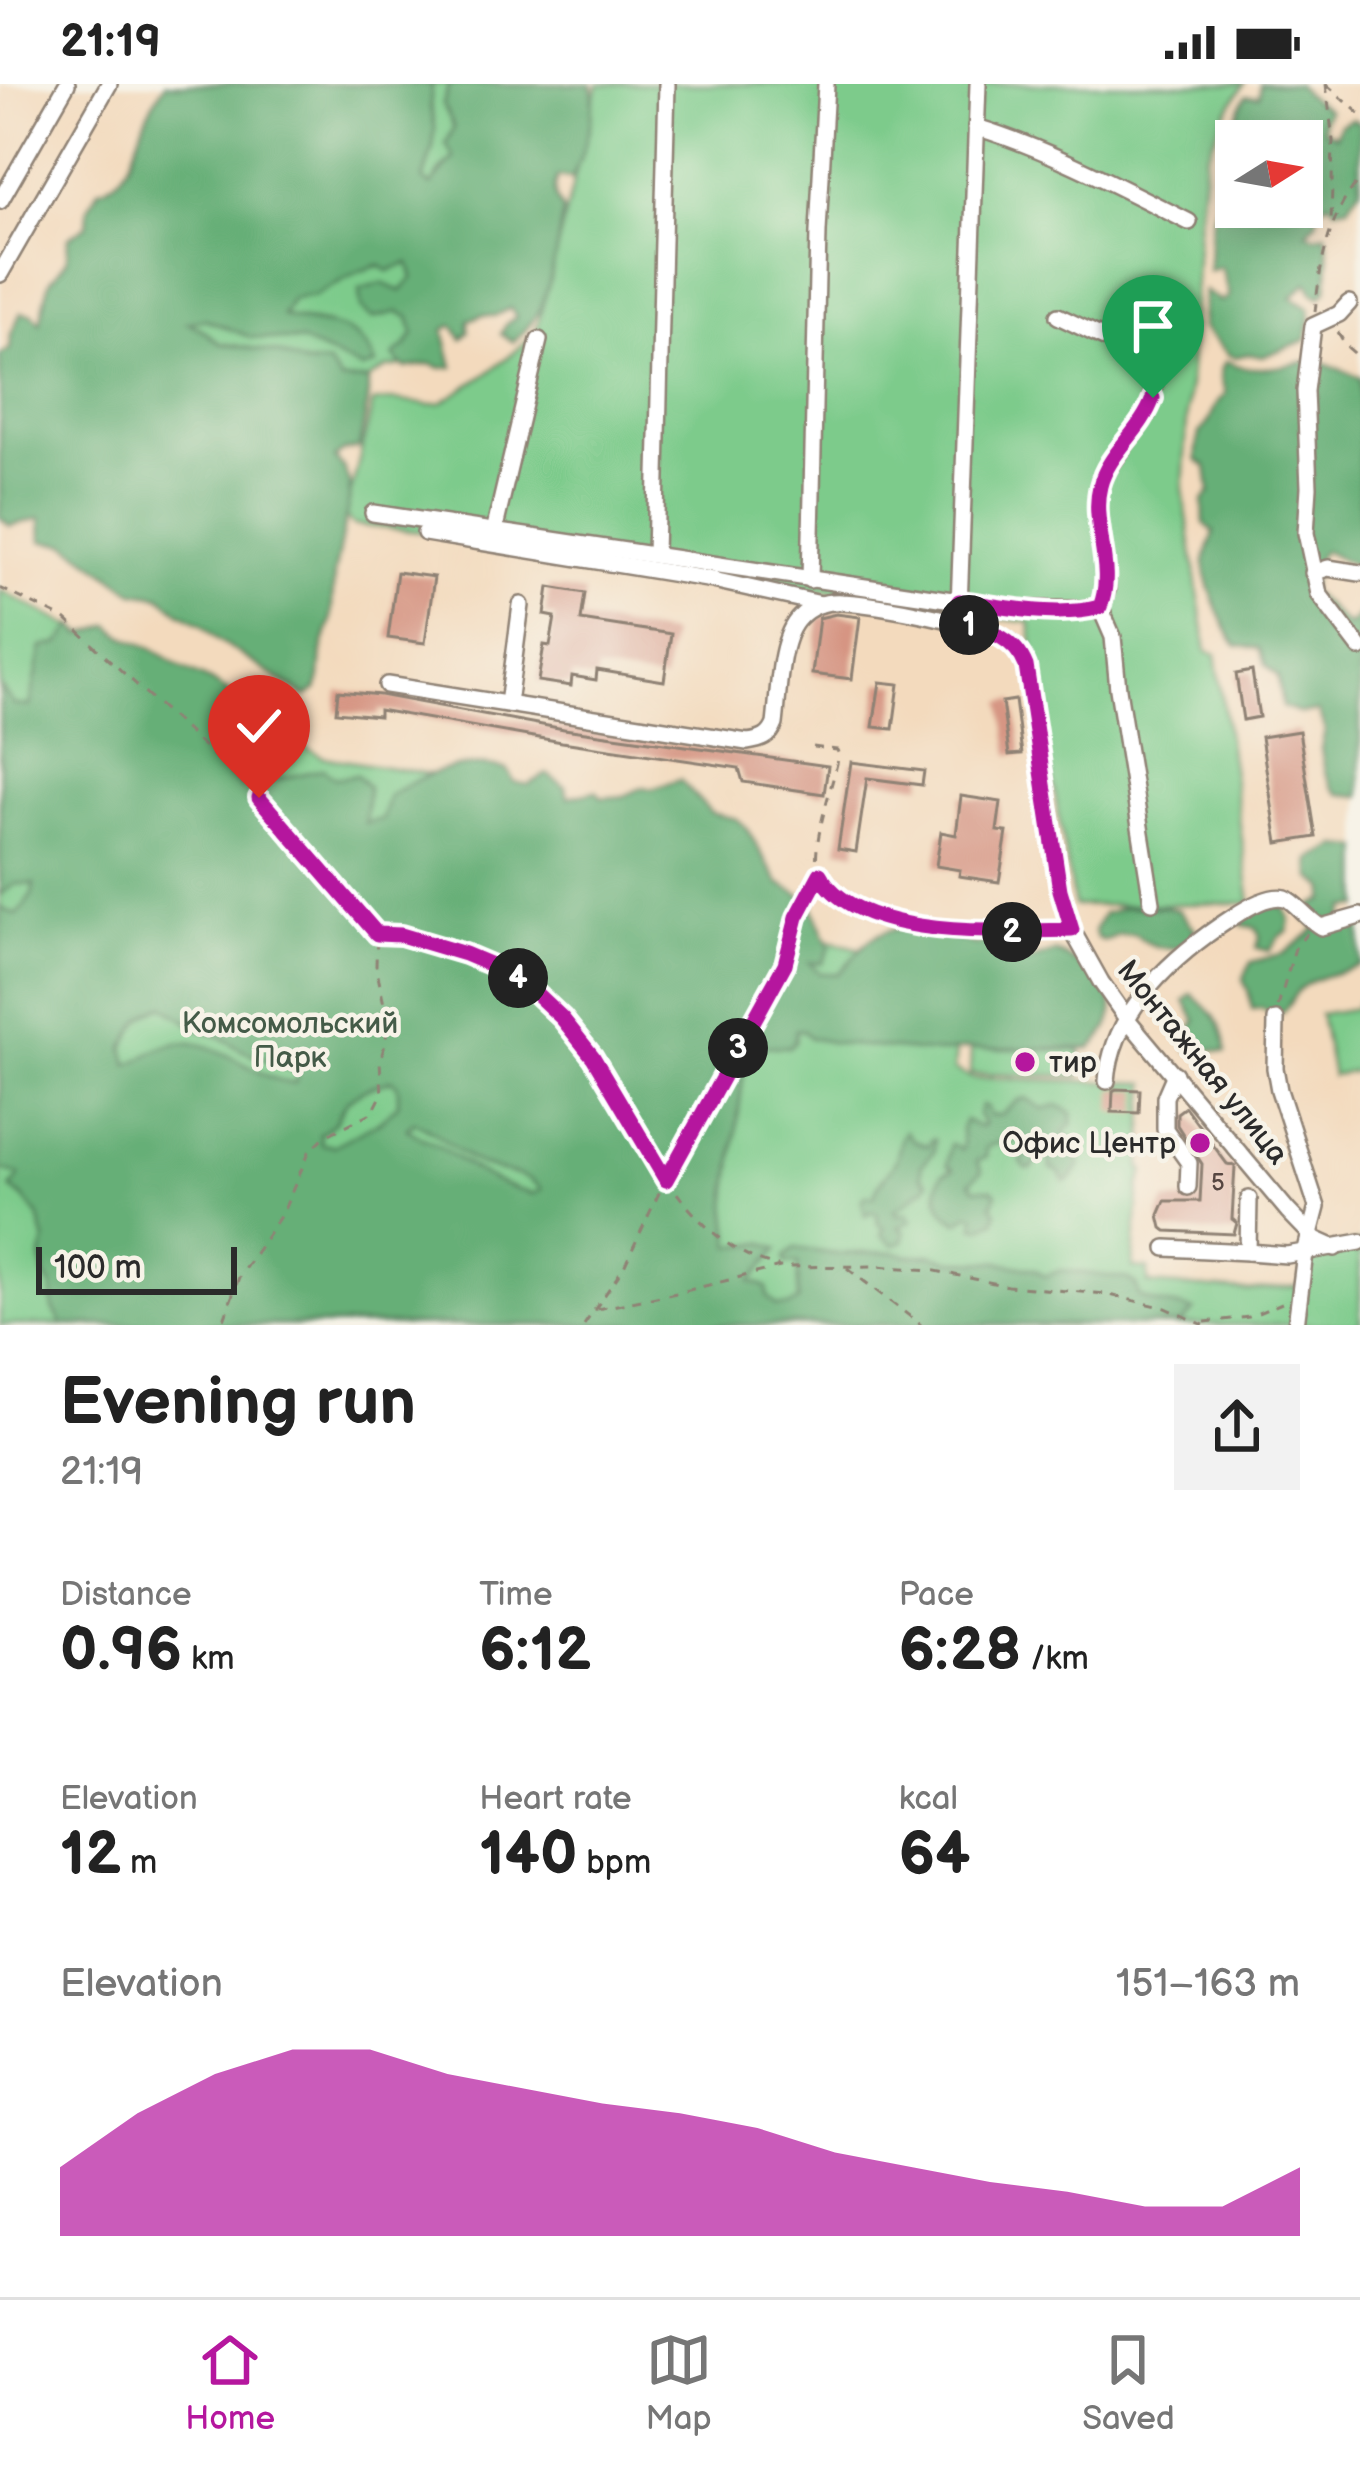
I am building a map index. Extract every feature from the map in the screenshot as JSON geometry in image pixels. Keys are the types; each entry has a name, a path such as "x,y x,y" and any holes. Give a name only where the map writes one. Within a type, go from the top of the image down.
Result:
{"street":[{"path":"0,201 67,84"},
{"path":"0,274 109,84"},
{"path":"655,554 667,84"},
{"path":"810,580 826,84"},
{"path":"957,622 978,84"},
{"path":"976,127 1060,157 1189,223"},
{"path":"1344,308 1313,326 1305,406 1310,487 1306,533 1319,594 1360,648"},
{"path":"1058,316 1140,355 1151,367 1155,383 1147,415 1101,479 1097,498 1107,590 1100,607 1113,638 1152,902"},
{"path":"494,532 539,340"},
{"path":"374,513 959,601 1024,609 1100,607"},
{"name":"Монтажная улица","path":"425,533 712,580 821,604 840,602 957,622 1010,641 1021,653 1031,690 1060,890 1072,930 1127,1019 1275,1196 1311,1235 1335,1248"},
{"path":"1312,573 1328,568 1360,573"},
{"path":"387,685 737,741 764,739 775,724 790,628 821,604"},
{"path":"508,704 521,605"},
{"path":"1107,1081 1111,1055 1127,1019 1184,952 1224,923 1256,904 1284,898 1321,927 1360,916"},
{"path":"1276,1020 1279,1090 1317,1207 1305,1253 1296,1325"},
{"path":"1175,1074 1165,1097 1166,1129 1190,1162 1188,1187"},
{"path":"1248,1252 1250,1199"},
{"path":"1166,1248 1270,1256 1360,1242"}],"path":[{"path":"1330,236 1333,141 1326,84 1360,114"},
{"path":"1313,326 1330,236 1342,205 1360,179"},
{"path":"1344,308 1335,325 1360,358"},
{"path":"0,588 65,619 193,736 259,798 377,934 376,966 387,1019 380,1061 382,1094 373,1112 325,1136 309,1152 284,1212 238,1276 222,1325"},
{"path":"813,747 831,748 839,755 817,862 826,886 844,900 914,925 1008,932 1072,930"},
{"path":"584,1325 624,1268 666,1180 785,964 797,917 820,874"},
{"path":"1276,1020 1295,948 1304,935 1321,927"},
{"path":"377,934 401,935 465,954 528,986 593,1057 666,1180 689,1207 723,1239 756,1260 780,1267"},
{"path":"597,1309 780,1267 842,1265 907,1268 1008,1286 1105,1294 1166,1308 1202,1324"},
{"path":"842,1265 921,1325"},
{"path":"1185,1325 1249,1317 1282,1303 1302,1286"}],"green space":[{"path":"165,84 432,84 435,127 423,180 431,185 454,158 446,144 454,127 443,104 449,84 592,84 591,120 581,157 572,179 558,177 555,186 563,210 550,282 536,314 513,342 501,334 516,317 511,308 469,320 469,332 462,339 453,325 444,330 453,367 405,368 393,356 414,333 409,317 398,312 372,318 361,309 359,290 382,283 401,291 413,278 409,263 388,271 379,265 314,296 292,299 283,316 337,327 359,339 376,365 362,369 301,341 250,337 205,319 188,323 219,343 278,353 305,364 328,364 341,381 368,380 359,448 335,458 350,485 349,501 320,678 316,690 306,697 160,596 134,592 67,544 42,541 41,518 10,526 0,517 0,355 10,349 21,312 33,314 40,323 49,283 67,260 68,238 87,225 88,208 99,189 126,167"},
{"path":"432,84 449,84 443,104 454,127 454,158 432,185 423,181 435,127"},
{"path":"598,84 1244,84 1222,120 1215,120 1215,136 1206,156 1183,489 1207,651 1216,654 1251,903 1074,906 1030,622 451,535 353,525 345,517 373,403 441,403 535,335"},
{"path":"1260,84 1297,84 1328,110 1323,120 1236,120 1246,96 1259,96"},
{"path":"1352,119 1360,123 1360,188 1348,206 1335,208 1329,201 1323,205 1323,120 1324,130 1336,135 1340,124"},
{"path":"1215,212 1215,228 1311,228 1307,232 1315,236 1326,233 1327,290 1321,296 1314,294 1308,282 1292,297 1310,308 1306,340 1262,357 1236,357 1202,327 1204,291 1222,302 1229,296 1221,267 1208,271"},
{"path":"409,263 413,278 400,292 398,312 409,317 414,333 394,356 402,366 387,368 368,380 340,381 328,364 305,364 278,353 219,343 185,323 205,319 250,337 301,341 362,369 328,324 283,317 291,299 319,292 364,270"},
{"path":"1318,360 1360,378 1360,568 1323,551 1310,591 1348,626 1360,614 1360,796 1339,794 1332,787 1325,772 1321,749 1325,730 1318,712 1298,713 1282,707 1278,676 1266,665 1259,648 1237,646 1216,605 1205,569 1214,532 1204,523 1203,501 1210,492 1207,467 1196,459 1199,433 1226,393 1223,365 1226,361 1260,368"},
{"name":"Комсомольский Парк","path":"0,590 324,757 702,818 809,936 964,975 954,1070 972,1078 1147,1083 1141,1168 1145,1171 1133,1268 1148,1269 1148,1284 1247,1291 1301,1286 1305,1253 1360,1242 1360,1325 0,1325"},
{"name":"Комсомольский Парк","path":"74,625 82,635 110,625 222,687 248,720 276,729 295,752 291,762 233,758 230,776 242,787 323,769 335,778 357,775 368,787 365,823 382,819 389,796 402,788 461,767 507,770 514,782 528,785 547,774 565,786 568,797 596,791 602,798 624,796 680,780 711,813 737,819 745,826 779,883 811,903 830,947 823,963 810,963 820,973 837,974 871,939 910,928 976,945 991,938 1001,954 1025,962 1055,952 1071,960 1098,979 1112,1004 1105,1033 1091,1048 940,1053 841,1044 796,1030 789,1047 761,1046 746,1053 727,1205 732,1246 765,1243 778,1249 751,1281 767,1287 768,1297 777,1306 798,1301 798,1263 786,1263 785,1257 795,1248 835,1254 933,1255 951,1261 999,1262 1035,1269 1045,1276 1062,1270 1128,1279 1145,1299 1194,1311 1180,1325 63,1325 53,1309 52,1287 44,1275 45,1241 38,1216 11,1188 20,1175 0,1169 0,908 17,915 34,884 15,884 0,895 0,686 14,705 30,706 42,647 59,644","holes":["164,1006 197,1029 298,1073 295,1083 195,1044 167,1046 128,1065 124,1047 132,1033 144,1017","393,1080 398,1104 380,1121 333,1146 321,1144 320,1134 334,1123 350,1098","414,1122 423,1126 471,1160 527,1179 541,1189 533,1194 496,1181 407,1128"]},
{"path":"1338,846 1360,848 1360,907 1346,908 1342,921 1360,920 1360,965 1308,983 1276,1017 1262,1008 1252,1009 1243,980 1251,962 1285,953 1317,928 1306,919 1311,906 1325,900 1326,889 1312,877 1311,860"},
{"path":"1283,905 1290,919 1288,931 1270,951 1256,948 1257,928 1242,925 1239,916"},
{"path":"1124,907 1179,910 1195,929 1193,943 1169,948 1134,934 1104,941 1097,938 1094,931 1103,914"},
{"path":"1192,994 1220,1026 1226,1052 1196,1054 1188,1049 1196,1021 1185,1001"},
{"path":"1357,1003 1360,1070 1332,1076 1320,1014 1357,1008"},
{"name":"тир","path":"971,1048 1081,1050 1080,1076 970,1074"},
{"path":"1026,1098 1043,1109 1058,1105 1072,1113 1072,1124 1063,1133 1074,1141 1072,1154 1081,1164 1065,1182 1051,1168 1049,1156 1025,1168 1021,1162 1031,1151 1026,1140 986,1147 986,1158 977,1161 982,1171 970,1182 975,1188 997,1193 992,1205 997,1212 995,1221 980,1228 974,1226 976,1217 970,1213 959,1222 952,1218 942,1208 938,1188 942,1174 953,1170 947,1165 950,1145 963,1147 965,1120 979,1127 984,1125 978,1114 982,1105 989,1116 1001,1115"},
{"path":"905,1131 928,1146 935,1140 934,1152 921,1166 921,1176 928,1182 925,1188 894,1210 898,1215 907,1213 912,1220 899,1227 905,1232 903,1241 894,1245 881,1235 884,1228 877,1214 865,1215 862,1200 866,1195 874,1197 895,1161"}],"building":[{"path":"397,572 434,577 425,643 388,638"},
{"path":"549,587 585,593 581,620 671,634 664,681 597,670 596,680 572,676 571,686 538,681 555,617 545,615"},
{"path":"860,617 852,679 812,674 819,618"},
{"path":"1252,671 1259,717 1243,720 1236,674"},
{"path":"880,682 899,684 893,729 873,727"},
{"path":"338,691 828,766 824,794 743,782 739,768 379,710 379,716 336,712"},
{"path":"1015,700 1022,754 1009,755 1002,702"},
{"path":"1299,731 1316,837 1278,843 1261,737"},
{"path":"851,762 924,771 922,785 867,778 856,852 838,849"},
{"path":"961,796 1001,802 997,831 1007,832 999,882 959,876 960,870 936,866 941,832 956,835"},
{"path":"1116,1089 1140,1090 1139,1113 1112,1112"},
{"path":"1185,1107 1227,1164 1235,1166 1234,1234 1162,1228 1159,1215 1165,1201 1200,1201 1202,1164 1177,1125 1177,1113"}],"place":[{"name":"тир","path":"1025,1062"},
{"name":"Офис Центр","path":"1200,1143"}],"route":[{"path":"259,798 377,934 416,938 465,954 510,973 544,1000 593,1057 666,1180 785,964 797,917 820,874 826,886 844,900 914,925 1008,932 1072,930 1060,890 1026,666 1010,641 957,622 959,601 1024,609 1100,607 1107,590 1097,498 1101,479 1147,415 1153,398"}]}
